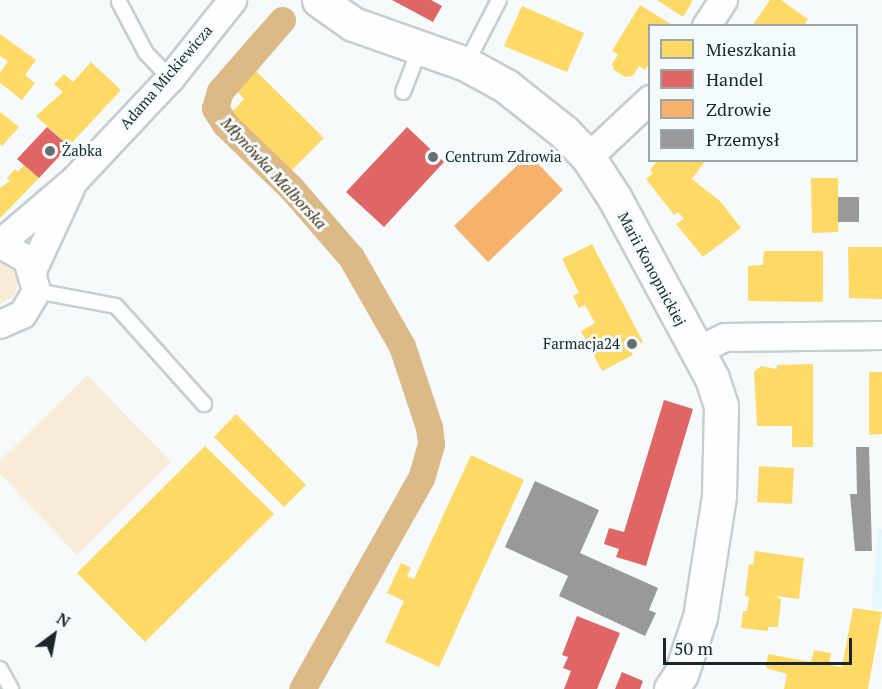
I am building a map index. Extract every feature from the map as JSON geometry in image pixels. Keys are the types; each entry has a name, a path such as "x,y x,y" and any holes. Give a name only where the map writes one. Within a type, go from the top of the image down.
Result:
{"street":[{"name":"Adama Mickiewicza","path":"0,243 75,179 170,78 232,0"},
{"name":"Marii Konopnickiej","path":"319,0 353,24 466,64 506,86 564,132 588,157 712,378 721,406 721,475 700,617 681,674 671,689"},
{"path":"707,24 723,0"},
{"path":"588,157 648,101"},
{"name":"Adama Mickiewicza","path":"0,324 22,314 75,179"},
{"path":"0,243 19,251 34,280"},
{"path":"696,351 724,337 882,335"}],"lane":[{"path":"466,64 499,0"},
{"path":"118,1 146,53 170,78"},
{"path":"403,92 420,46"},
{"path":"34,280 116,306 204,404"},
{"path":"0,669 11,689"}],"shaded area":[{"path":"0,263 13,270 18,283 14,296 0,304"},
{"path":"87,375 171,462 77,555 0,474 0,461"},
{"path":"882,529 882,609 871,609 878,530"}],"building: Mieszkania":[{"path":"657,0 693,0 683,17"},
{"path":"770,0 781,0 808,19 805,24 753,24"},
{"path":"640,5 671,24 648,24 648,65 645,70 639,66 633,76 625,77 614,70 612,64 618,54 612,51"},
{"path":"522,6 584,33 567,72 504,46"},
{"path":"0,34 36,60 25,75 35,83 22,100 0,83 0,73 8,61 0,56"},
{"path":"91,62 121,90 69,146 36,116 63,92 54,84 64,74 73,82"},
{"path":"255,70 324,138 289,173 230,114 244,99 236,90"},
{"path":"0,112 19,127 2,146 0,144"},
{"path":"656,162 705,162 692,179 720,201 741,228 703,257 676,224 684,219 678,212 674,215 646,179 653,173 650,170"},
{"path":"24,165 39,178 0,218 0,188 10,181 7,178 15,169 18,172"},
{"path":"811,178 838,178 838,232 812,233"},
{"path":"592,244 643,342 629,348 633,355 602,371 581,331 595,323 585,305 579,308 573,296 579,293 562,259"},
{"path":"848,247 882,247 882,299 849,298"},
{"path":"764,251 823,251 823,302 748,301 748,266 763,265"},
{"path":"813,364 813,447 792,447 792,426 757,426 754,372 761,366 777,369 777,365"},
{"path":"869,372 882,372 882,434 869,435"},
{"path":"236,414 306,485 284,507 214,437"},
{"path":"205,446 274,514 145,642 77,573"},
{"path":"471,455 524,480 439,667 385,642 404,601 387,593 401,563 411,568 407,576 414,579"},
{"path":"759,466 794,468 792,504 757,502"},
{"path":"755,551 804,558 799,599 776,596 781,600 778,627 768,627 768,631 741,628 743,611 747,611 749,597 745,596 749,564 753,565"},
{"path":"853,608 882,612 868,689 784,689 787,674 766,668 768,654 811,662 814,650 831,653 829,665 842,667"}],"building: Handel":[{"path":"392,0 431,0 442,6 433,22"},
{"path":"47,127 69,146 39,178 17,159"},
{"path":"407,127 444,162 384,227 346,192"},
{"path":"664,400 693,409 646,566 616,557 619,549 604,544 609,528 624,532"},
{"path":"577,616 620,633 597,689 564,689 571,671 563,668 568,657 562,655"},
{"path":"622,672 643,681 640,689 615,689"}],"building: Zdrowie":[{"path":"529,154 563,190 488,262 454,226"}],"building: Przemysł":[{"path":"838,197 859,197 859,222 838,222"},
{"path":"856,447 869,447 872,551 855,551 850,494 857,494"},
{"path":"535,481 599,510 580,553 658,588 649,610 656,613 645,636 559,596 568,576 505,547"}],"waterway":[{"name":"Młynówka Malborska","path":"282,20 220,91 215,108 225,124 292,189 351,257 402,346 429,427 431,444 421,478 302,689"}],"place":[{"name":"Żabka","path":"50,151"},
{"name":"Centrum Zdrowia","path":"433,157"},
{"name":"Farmacja24","path":"632,344"}]}
